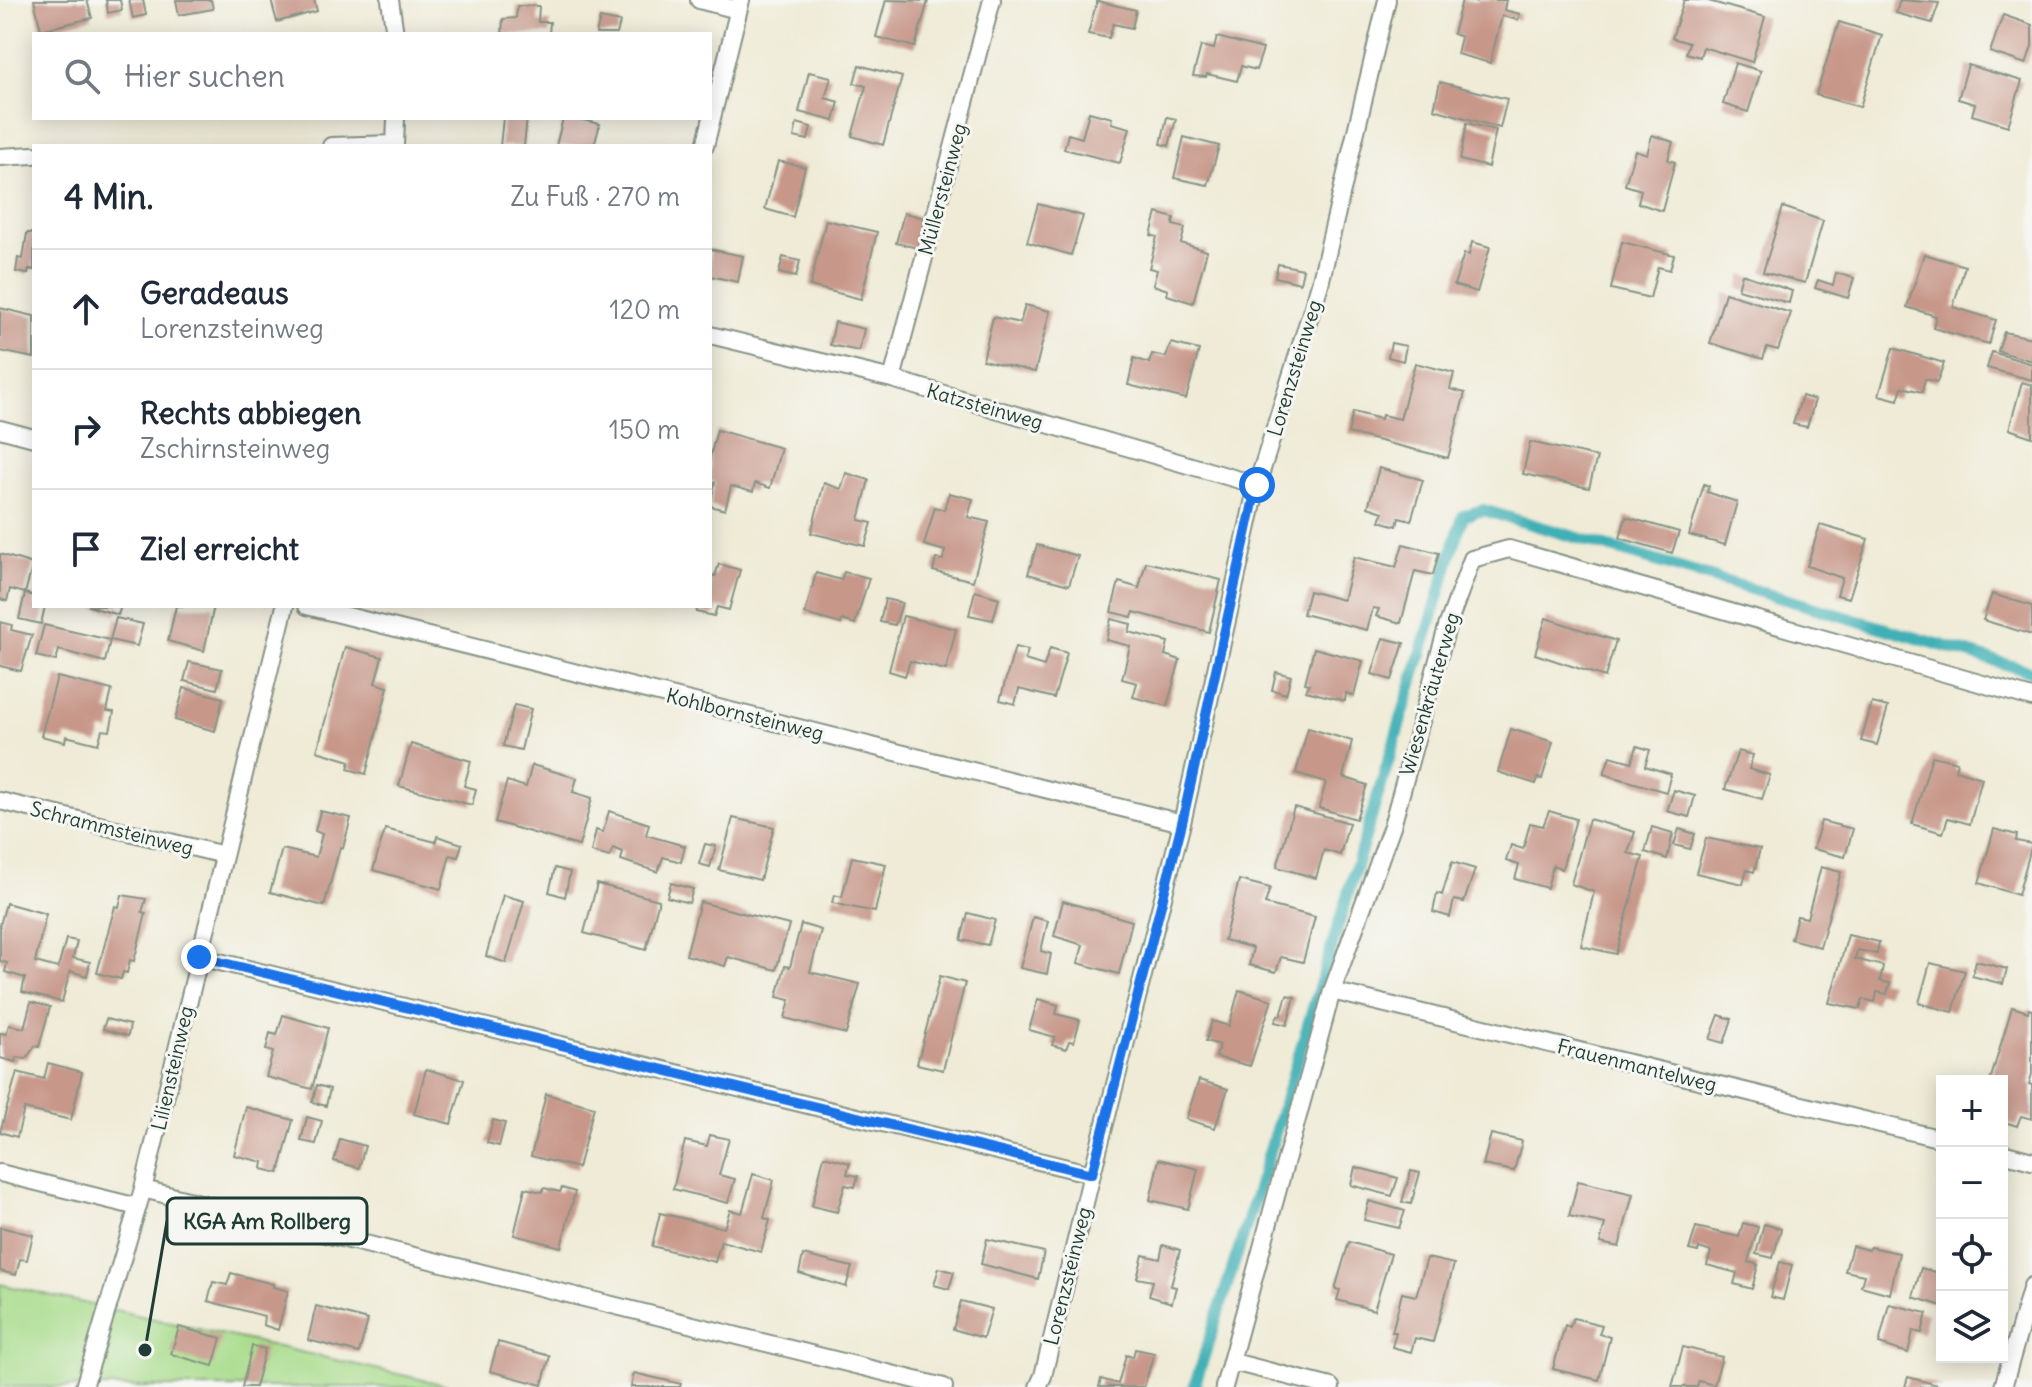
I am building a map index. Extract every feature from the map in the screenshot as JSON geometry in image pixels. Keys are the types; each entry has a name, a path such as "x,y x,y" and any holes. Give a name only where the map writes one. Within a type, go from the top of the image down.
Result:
{"lane":[{"path":"390,0 395,32"},
{"path":"699,0 740,5 712,118"},
{"name":"Müllersteinweg","path":"892,379 992,0"},
{"name":"Lorenzsteinweg","path":"1038,1387 1182,823 1257,485 1320,284 1387,0"},
{"path":"395,144 396,120"},
{"path":"705,144 711,120"},
{"path":"0,157 32,155"},
{"name":"Katzsteinweg","path":"712,335 892,379 1257,485"},
{"path":"0,429 32,437"},
{"name":"Wiesenkräuterweg","path":"1224,1387 1332,991 1392,826 1447,627 1472,559 1509,549 2032,698"},
{"name":"Liliensteinweg","path":"84,1387 143,1189 285,608"},
{"name":"Kohlbornsteinweg","path":"315,608 1182,823"},
{"name":"Schrammsteinweg","path":"0,801 224,855"},
{"path":"199,957 1092,1174"},
{"name":"Frauenmantelweg","path":"1332,991 1936,1138"},
{"path":"2008,1155 2032,1161"},
{"path":"0,1173 138,1207"},
{"path":"143,1189 944,1387"},
{"path":"2003,1387 2032,1286"},
{"path":"1233,1362 1331,1387"}],"green space":[{"path":"0,1284 455,1387 0,1387"}],"building":[{"path":"34,0 87,0 92,18 41,30"},
{"path":"106,0 120,0 122,10 108,13"},
{"path":"129,0 143,0 146,15 133,18"},
{"path":"176,0 211,0 213,9 179,15"},
{"path":"271,0 314,0 317,11 277,22"},
{"path":"886,0 928,1 915,47 876,37"},
{"path":"1462,0 1506,0 1504,10 1520,14 1518,20 1502,16 1490,63 1457,54 1461,37 1453,34"},
{"path":"1684,0 1705,0 1765,17 1752,62 1703,47 1700,57 1686,53 1689,43 1672,38"},
{"path":"1900,0 1939,3 1932,23 1896,13"},
{"path":"1097,1 1136,10 1132,28 1113,24 1109,38 1088,34"},
{"path":"517,6 539,6 538,22 550,22 549,32 502,32 503,19 516,18"},
{"path":"2003,15 2032,25 2032,46 2026,64 1990,52"},
{"path":"600,18 620,22 618,32 596,32"},
{"path":"1839,22 1882,35 1860,107 1816,95"},
{"path":"1217,37 1263,49 1256,70 1241,66 1237,81 1207,74 1206,77 1193,76 1201,46 1214,49"},
{"path":"1735,63 1761,71 1748,112 1723,104"},
{"path":"859,65 902,77 883,145 852,136 866,86 854,83"},
{"path":"1968,65 2022,81 2008,126 1972,115 1975,104 1958,99"},
{"path":"809,72 831,77 825,98 839,102 834,121 799,112"},
{"path":"1440,82 1507,99 1500,128 1434,109"},
{"path":"1089,112 1112,118 1111,123 1130,128 1120,163 1064,149 1068,134 1082,138"},
{"path":"1167,117 1176,119 1169,146 1161,144"},
{"path":"503,120 527,120 524,144 500,144"},
{"path":"562,120 600,124 595,144 556,144"},
{"path":"797,123 811,127 808,140 794,137"},
{"path":"1467,123 1496,130 1488,167 1460,160"},
{"path":"1652,135 1673,142 1668,160 1675,162 1662,211 1638,203 1641,190 1625,185 1635,150 1647,154"},
{"path":"1184,137 1219,146 1208,185 1174,178"},
{"path":"778,161 805,167 793,217 765,209"},
{"path":"1038,204 1083,216 1071,255 1027,242"},
{"path":"1783,207 1823,221 1805,283 1763,272"},
{"path":"904,213 925,218 918,248 896,243"},
{"path":"1157,213 1174,218 1173,225 1185,228 1181,243 1207,251 1193,303 1167,295 1168,290 1153,285 1157,270 1149,268 1157,237 1151,235"},
{"path":"826,220 877,232 861,299 810,286"},
{"path":"27,233 32,233 32,270 29,269 28,274 16,272 18,258 23,259"},
{"path":"1472,242 1490,247 1477,292 1454,285 1464,254 1469,255"},
{"path":"1622,242 1674,255 1670,270 1658,267 1650,298 1611,289"},
{"path":"712,249 743,256 738,282 712,276"},
{"path":"1924,254 1965,266 1953,307 1996,320 1989,344 1933,328 1936,316 1907,307"},
{"path":"783,257 800,261 796,277 779,273"},
{"path":"1278,264 1303,269 1300,283 1275,277"},
{"path":"1836,273 1854,278 1848,298 1815,288 1818,280 1833,285"},
{"path":"1742,274 1792,291 1789,303 1738,289"},
{"path":"1725,293 1791,313 1778,350 1767,347 1763,359 1710,343"},
{"path":"1025,305 1050,311 1035,372 983,360 993,317 1020,323"},
{"path":"0,308 32,316 32,358 0,351"},
{"path":"835,322 864,329 859,351 830,345"},
{"path":"2004,332 2032,338 2032,361 1998,351"},
{"path":"1171,343 1199,350 1186,399 1128,385 1134,358 1149,363 1152,354 1166,357"},
{"path":"1391,343 1406,346 1403,361 1388,357"},
{"path":"1893,348 1944,363 1937,382 1925,379 1922,392 1902,387 1898,400 1879,395"},
{"path":"1992,352 2032,364 2032,380 1987,368"},
{"path":"1415,363 1454,373 1450,389 1465,393 1448,458 1348,433 1353,412 1381,419 1382,415 1400,419"},
{"path":"2022,382 2032,385 2032,437 2009,429"},
{"path":"1802,396 1815,400 1807,427 1793,424"},
{"path":"717,430 781,448 770,488 755,483 753,492 731,486 725,510 712,507 715,482 712,481 712,449"},
{"path":"1530,442 1597,457 1589,488 1523,474"},
{"path":"1379,468 1423,480 1411,521 1399,518 1397,526 1380,521 1383,512 1368,507"},
{"path":"846,473 869,480 859,520 872,523 865,546 811,533 824,483 841,489"},
{"path":"1704,484 1709,486 1707,492 1737,502 1725,545 1689,535"},
{"path":"949,493 973,499 968,517 989,522 973,581 933,571 936,559 943,560 945,551 924,545 935,507 944,510"},
{"path":"1626,517 1679,532 1672,553 1620,538"},
{"path":"1820,525 1868,539 1849,598 1837,595 1842,578 1807,566"},
{"path":"1403,544 1439,553 1433,575 1415,571 1401,623 1376,616 1379,609 1373,608 1367,630 1303,614 1309,591 1343,600 1354,557 1396,567"},
{"path":"1037,545 1078,556 1069,585 1028,574"},
{"path":"0,554 32,564 25,593 10,589 7,601 0,599"},
{"path":"1146,562 1221,580 1209,632 1134,612 1132,617 1111,612 1119,582 1139,588"},
{"path":"719,564 740,570 729,610 717,607 714,616 696,612 697,608 712,608 712,575 715,576"},
{"path":"844,572 869,578 855,624 842,620 841,624 805,614 816,573 841,580"},
{"path":"975,591 999,598 993,620 969,615"},
{"path":"25,593 32,595 32,608 45,608 41,624 19,619"},
{"path":"1992,594 2032,606 2032,635 1983,620"},
{"path":"885,599 902,603 895,625 880,622"},
{"path":"95,608 120,608 118,615"},
{"path":"176,608 214,608 204,651 168,641"},
{"path":"903,616 956,629 946,670 910,661 905,676 889,671"},
{"path":"116,618 143,624 137,646 110,640"},
{"path":"1546,618 1616,641 1605,677 1535,654"},
{"path":"1111,619 1131,624 1129,632 1168,642 1165,655 1180,660 1167,706 1133,697 1137,683 1122,679 1130,646 1106,640"},
{"path":"0,622 12,625 11,630 32,635 21,671 0,666"},
{"path":"44,625 110,640 105,662 59,650 56,661 36,656"},
{"path":"1383,638 1404,643 1392,680 1372,674"},
{"path":"345,647 382,657 375,683 388,687 366,774 348,769 350,761 317,751"},
{"path":"1015,647 1028,650 1025,660 1044,666 1050,648 1067,653 1054,698 1019,689 1015,704 1000,700"},
{"path":"1314,648 1363,661 1354,696 1346,693 1345,701 1306,691 1309,684 1305,683"},
{"path":"189,662 222,669 217,689 184,681"},
{"path":"1276,672 1291,676 1286,694 1272,690"},
{"path":"57,677 112,690 107,711 114,712 110,731 102,730 98,744 66,736 65,742 41,736"},
{"path":"184,688 223,698 215,731 175,720"},
{"path":"1872,703 1888,707 1877,745 1861,741"},
{"path":"514,705 531,709 521,750 503,746"},
{"path":"1308,728 1352,741 1343,777 1367,785 1356,819 1319,808 1326,782 1296,773"},
{"path":"1511,729 1553,742 1542,779 1538,778 1536,784 1498,772"},
{"path":"411,744 471,761 464,786 476,789 472,805 399,786"},
{"path":"1637,746 1650,750 1645,766 1671,774 1666,792 1604,774 1610,756 1632,762"},
{"path":"1738,751 1753,755 1749,769 1770,775 1762,799 1725,789"},
{"path":"1932,756 1957,762 1955,770 1982,778 1970,824 1948,818 1943,833 1912,824"},
{"path":"532,765 577,778 573,792 592,798 579,846 495,822 507,781 526,787"},
{"path":"1674,790 1695,796 1689,817 1667,811"},
{"path":"1294,807 1349,823 1340,855 1324,850 1316,878 1277,867"},
{"path":"320,811 351,818 324,906 270,892 282,849 316,857 322,834 315,831"},
{"path":"609,811 649,824 646,835 685,846 681,862 663,857 658,872 621,860 623,852 613,848 610,857 591,852 596,830 603,832"},
{"path":"1549,811 1576,819 1562,869 1553,865 1547,888 1515,879 1519,865 1506,861 1511,845 1523,849 1530,823 1543,826"},
{"path":"733,818 774,827 760,880 719,870"},
{"path":"1589,819 1635,832 1628,853 1643,857 1616,954 1581,946 1594,892 1571,884"},
{"path":"1821,821 1853,829 1845,857 1813,849"},
{"path":"1652,827 1673,833 1667,859 1645,852"},
{"path":"385,829 436,842 437,836 462,844 458,857 450,855 441,889 373,870"},
{"path":"1679,829 1695,834 1690,849 1674,845"},
{"path":"1994,829 2017,835 2016,841 2032,844 2018,895 1979,883"},
{"path":"1706,838 1760,849 1754,872 1747,870 1743,884 1696,873"},
{"path":"705,844 716,846 710,867 699,864"},
{"path":"852,857 886,864 875,912 832,903 834,895 842,897"},
{"path":"1452,862 1475,869 1464,902 1454,900 1450,917 1433,912 1437,893 1442,895"},
{"path":"1821,867 1841,872 1820,947 1791,939 1797,916 1807,918"},
{"path":"555,868 570,872 565,897 549,892"},
{"path":"1239,880 1270,888 1265,904 1315,917 1303,962 1281,957 1276,972 1249,965 1253,948 1224,940"},
{"path":"671,883 693,889 689,903 667,897"},
{"path":"597,884 659,900 646,950 584,933"},
{"path":"122,895 146,899 142,912 146,913 134,961 130,960 127,973 123,972 121,979 97,973 115,906 119,907"},
{"path":"503,895 524,901 506,963 486,956"},
{"path":"1063,901 1132,921 1119,974 1078,963 1083,945 1054,936"},
{"path":"700,902 789,925 776,970 728,957 725,966 686,955"},
{"path":"6,903 46,914 35,962 58,968 66,939 77,941 73,958 90,962 87,976 70,971 62,1002 22,992 25,978 5,972 7,963 0,961 0,925"},
{"path":"968,913 995,920 988,945 961,940"},
{"path":"1033,917 1048,921 1041,951 1051,954 1047,974 1020,968"},
{"path":"801,924 821,930 810,972 860,984 846,1034 785,1018 790,1000 777,997 785,966 790,967"},
{"path":"1848,935 1879,942 1877,954 1857,950 1855,959 1883,966 1880,981 1890,983 1887,994 1877,992 1875,1002 1863,999 1860,1009 1829,1003"},
{"path":"1976,961 2007,969 2003,984 1972,976"},
{"path":"1930,963 1965,971 1953,1012 1919,1003"},
{"path":"940,976 965,983 943,1070 917,1064"},
{"path":"1239,990 1272,1000 1250,1066 1216,1057 1220,1045 1206,1041 1212,1021 1229,1026"},
{"path":"1287,995 1295,997 1287,1025 1275,1022 1281,1015"},
{"path":"1038,999 1058,1005 1056,1014 1080,1020 1074,1042 1069,1041 1066,1049 1052,1045 1055,1037 1029,1030"},
{"path":"31,1002 50,1007 39,1047 35,1046 26,1059 17,1057 15,1062 0,1058 0,1033 6,1034 9,1025 24,1028"},
{"path":"2012,1007 2028,1012 2032,1010 2032,1074 2029,1084 2032,1085 2032,1119 2021,1116 2017,1126 2008,1123 2008,1075 1992,1075"},
{"path":"283,1015 328,1028 312,1089 266,1077 273,1052 266,1050 270,1033 277,1035"},
{"path":"1719,1015 1732,1019 1724,1043 1710,1039"},
{"path":"106,1019 130,1025 128,1036 103,1029"},
{"path":"48,1063 82,1072 71,1120 24,1109 17,1137 0,1132 17,1072 44,1079"},
{"path":"426,1069 464,1080 451,1124 414,1114"},
{"path":"1199,1080 1228,1089 1215,1128 1186,1119"},
{"path":"317,1085 330,1089 326,1106 312,1102"},
{"path":"546,1094 594,1107 578,1168 531,1156"},
{"path":"246,1107 293,1120 279,1173 262,1169 263,1162 234,1155"},
{"path":"307,1117 322,1121 316,1144 301,1141"},
{"path":"493,1120 505,1123 499,1146 487,1143"},
{"path":"1491,1134 1522,1141 1514,1171 1483,1165"},
{"path":"710,1135 729,1139 719,1175 735,1179 728,1203 673,1189 685,1141 707,1146"},
{"path":"340,1139 365,1146 359,1168 334,1161"},
{"path":"824,1156 850,1163 847,1174 858,1176 855,1187 845,1185 837,1212 812,1206"},
{"path":"1159,1159 1198,1169 1188,1209 1150,1200"},
{"path":"1355,1167 1398,1178 1392,1196 1351,1185"},
{"path":"1411,1171 1420,1173 1411,1204 1402,1202"},
{"path":"753,1174 774,1180 764,1218 770,1220 761,1252 721,1241 715,1262 652,1246 660,1213 724,1228 730,1210 742,1213"},
{"path":"1578,1181 1633,1194 1619,1247 1600,1243 1605,1224 1569,1216"},
{"path":"525,1188 560,1192 562,1188 575,1192 561,1247 514,1235"},
{"path":"1369,1201 1405,1211 1399,1228 1364,1220"},
{"path":"1743,1223 1758,1227 1748,1262 1758,1265 1752,1289 1734,1284 1737,1273 1707,1265 1711,1252 1699,1248 1698,1252 1689,1250 1696,1227 1739,1237"},
{"path":"1764,1224 1781,1229 1773,1258 1756,1254"},
{"path":"0,1227 33,1235 27,1260 20,1259 16,1275 0,1271"},
{"path":"987,1239 1044,1252 1038,1279 981,1264"},
{"path":"1349,1242 1391,1254 1374,1310 1337,1300 1340,1290 1335,1289"},
{"path":"1163,1245 1180,1250 1171,1286 1176,1287 1172,1303 1149,1296 1153,1281 1137,1278 1143,1255 1160,1259"},
{"path":"1852,1246 1899,1253 1890,1294 1861,1286 1864,1275 1845,1271"},
{"path":"803,1255 852,1267 846,1287 799,1273"},
{"path":"1427,1258 1454,1264 1433,1342 1415,1338 1411,1352 1392,1347 1396,1332 1392,1332 1402,1293 1416,1296"},
{"path":"1780,1262 1792,1265 1783,1300 1770,1297"},
{"path":"939,1268 954,1272 949,1289 934,1285"},
{"path":"1921,1268 1936,1272 1936,1304 1913,1297"},
{"path":"231,1273 288,1291 278,1330 263,1325 264,1316 208,1301 213,1282 227,1285"},
{"path":"961,1301 992,1309 983,1338 953,1329"},
{"path":"1889,1304 1927,1313 1922,1333 1913,1331 1908,1353 1879,1344"},
{"path":"316,1306 368,1320 359,1353 308,1340"},
{"path":"1573,1318 1602,1325 1599,1334 1610,1337 1599,1380 1553,1369 1565,1325 1570,1327"},
{"path":"179,1327 221,1338 213,1366 171,1354"},
{"path":"498,1342 550,1356 542,1385 490,1371"},
{"path":"252,1346 265,1349 255,1387 242,1387"},
{"path":"1683,1347 1722,1357 1714,1385 1699,1381 1697,1387 1672,1387"},
{"path":"1135,1349 1154,1353 1144,1387 1099,1387 1101,1379 1118,1384 1126,1355 1133,1357"},
{"path":"634,1373 681,1384 680,1387 631,1387"},
{"path":"1908,1377 1941,1386 1941,1387 1905,1387"}],"waterway":[{"path":"1194,1387 1254,1202 1463,516 1483,510 2032,672"}],"place":[{"name":"KGA Am Rollberg","path":"145,1350"}],"route":[{"path":"199,957 1092,1174 1182,823 1257,485"}]}
